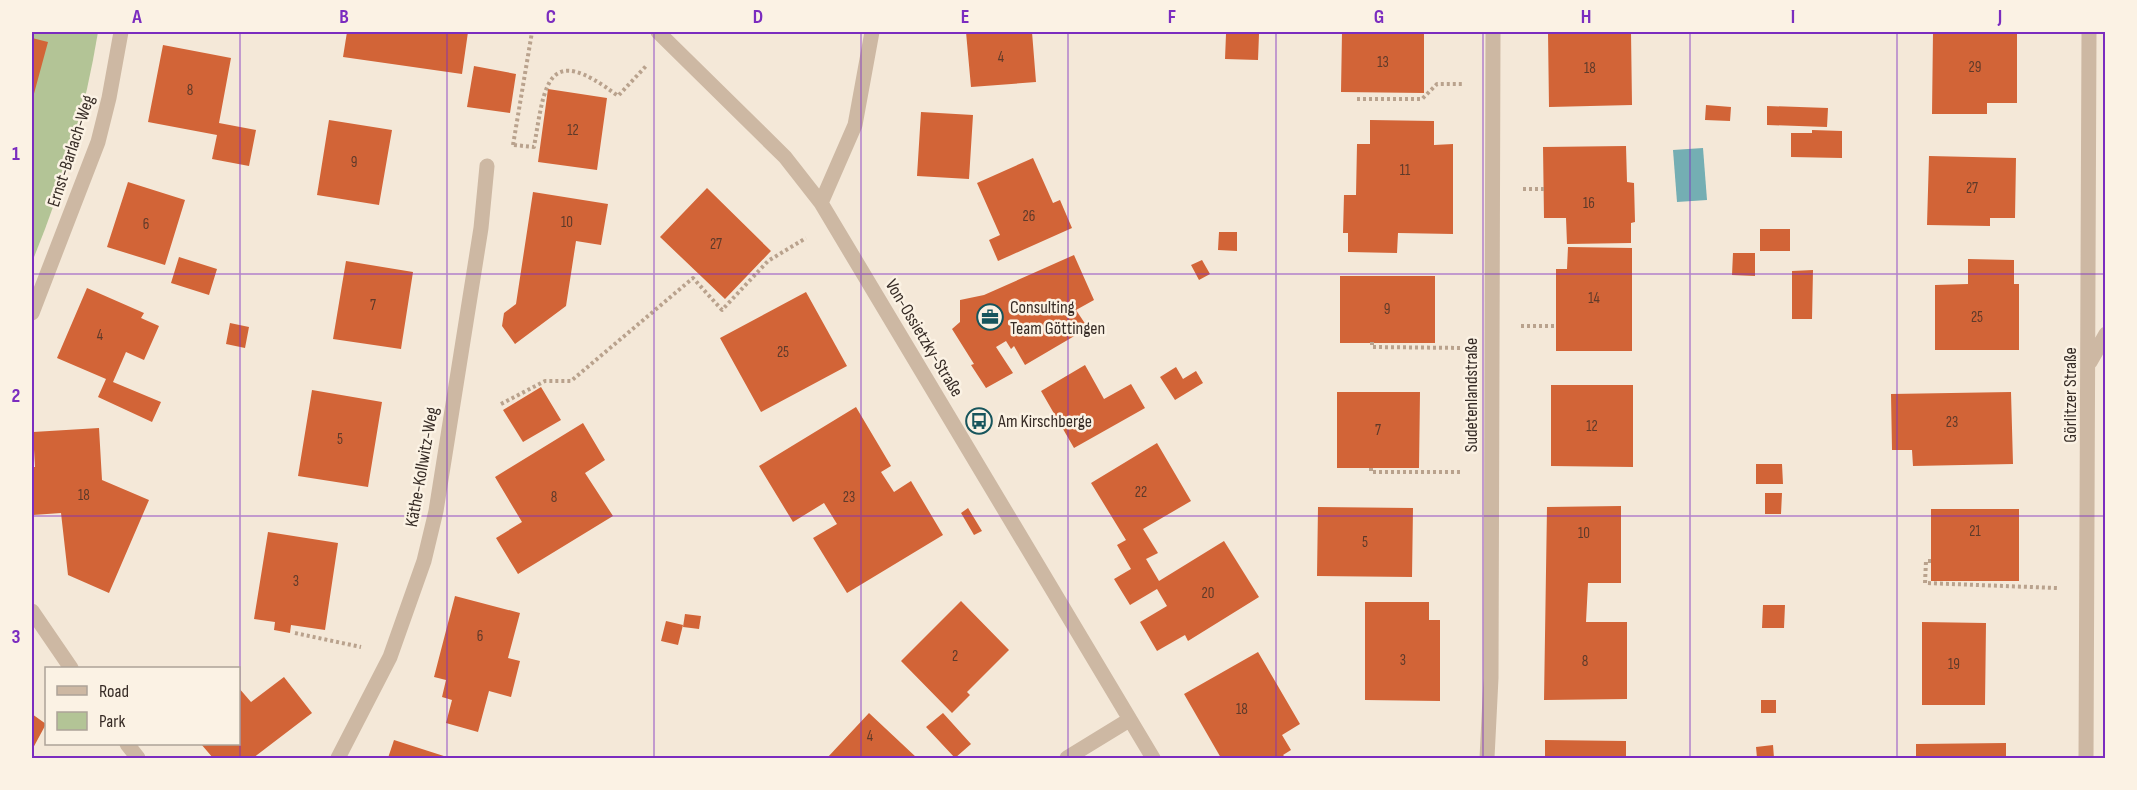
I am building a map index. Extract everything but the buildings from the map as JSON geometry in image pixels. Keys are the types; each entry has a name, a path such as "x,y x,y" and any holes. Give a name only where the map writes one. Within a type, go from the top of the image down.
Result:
{"street":[{"name":"Ernst-Barlach-Weg","path":"32,313 98,142 121,32"},
{"name":"Von-Ossietzky-Straße","path":"658,32 785,157 821,203 1153,759"},
{"path":"821,203 855,125 872,32"},
{"name":"Sudetenlandstraße","path":"1487,759 1491,678 1493,32"},
{"name":"Görlitzer Straße","path":"2086,759 2090,362 2089,32"},
{"name":"Käthe-Kollwitz-Weg","path":"338,759 390,657 410,608 436,512 481,228 487,166"},
{"path":"2090,362 2106,334"},
{"path":"32,611 70,667"},
{"path":"1067,759 1130,720"},
{"path":"128,745 138,759"}],"path":[{"path":"487,166 514,145 532,32"},
{"path":"514,145 534,147 543,93 553,77 561,72 584,72 618,96 640,73"},
{"path":"1357,99 1422,99 1437,84 1493,83"},
{"path":"501,404 545,381 571,381 693,278 722,310 768,261 800,241"},
{"path":"1372,342 1372,347 1491,348"},
{"path":"1371,468 1371,472 1491,472"},
{"path":"1931,561 1926,561 1925,583 2088,589"},
{"path":"294,633 368,648 390,657"}],"green space":[{"path":"32,32 98,32 87,91 72,148 54,206 32,262"}],"water":[{"path":"1703,148 1707,200 1677,202 1673,150"}],"place":[{"name":"Consulting Team Göttingen","path":"990,317"},
{"name":"Am Kirschberge","path":"979,421"}]}
